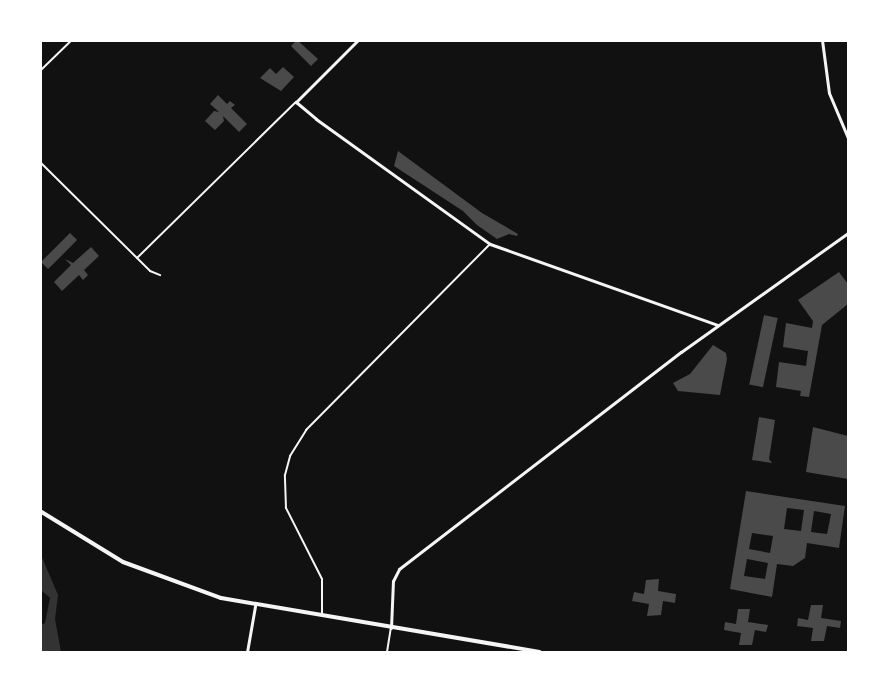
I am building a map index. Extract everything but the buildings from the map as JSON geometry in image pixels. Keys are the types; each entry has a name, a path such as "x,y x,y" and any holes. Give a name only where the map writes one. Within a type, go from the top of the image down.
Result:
{"main road":[{"path":"40,511 123,561 206,593 255,606 539,652"}],"street":[{"path":"137,258 358,40"},
{"path":"822,40 829,93 849,138"},
{"path":"296,102 490,244 718,326"},
{"path":"40,162 151,273 160,275"},
{"path":"387,652 391,628 393,581 399,569 718,326 849,233"},
{"path":"322,617 322,579 286,508 285,475 290,456 306,430 490,244"},
{"path":"247,652 255,606"}],"lane":[{"path":"40,71 72,40"}],"shaded area":[{"path":"41,555 58,595 55,619 61,652 41,652 41,625 45,623 50,598 41,590"}]}
